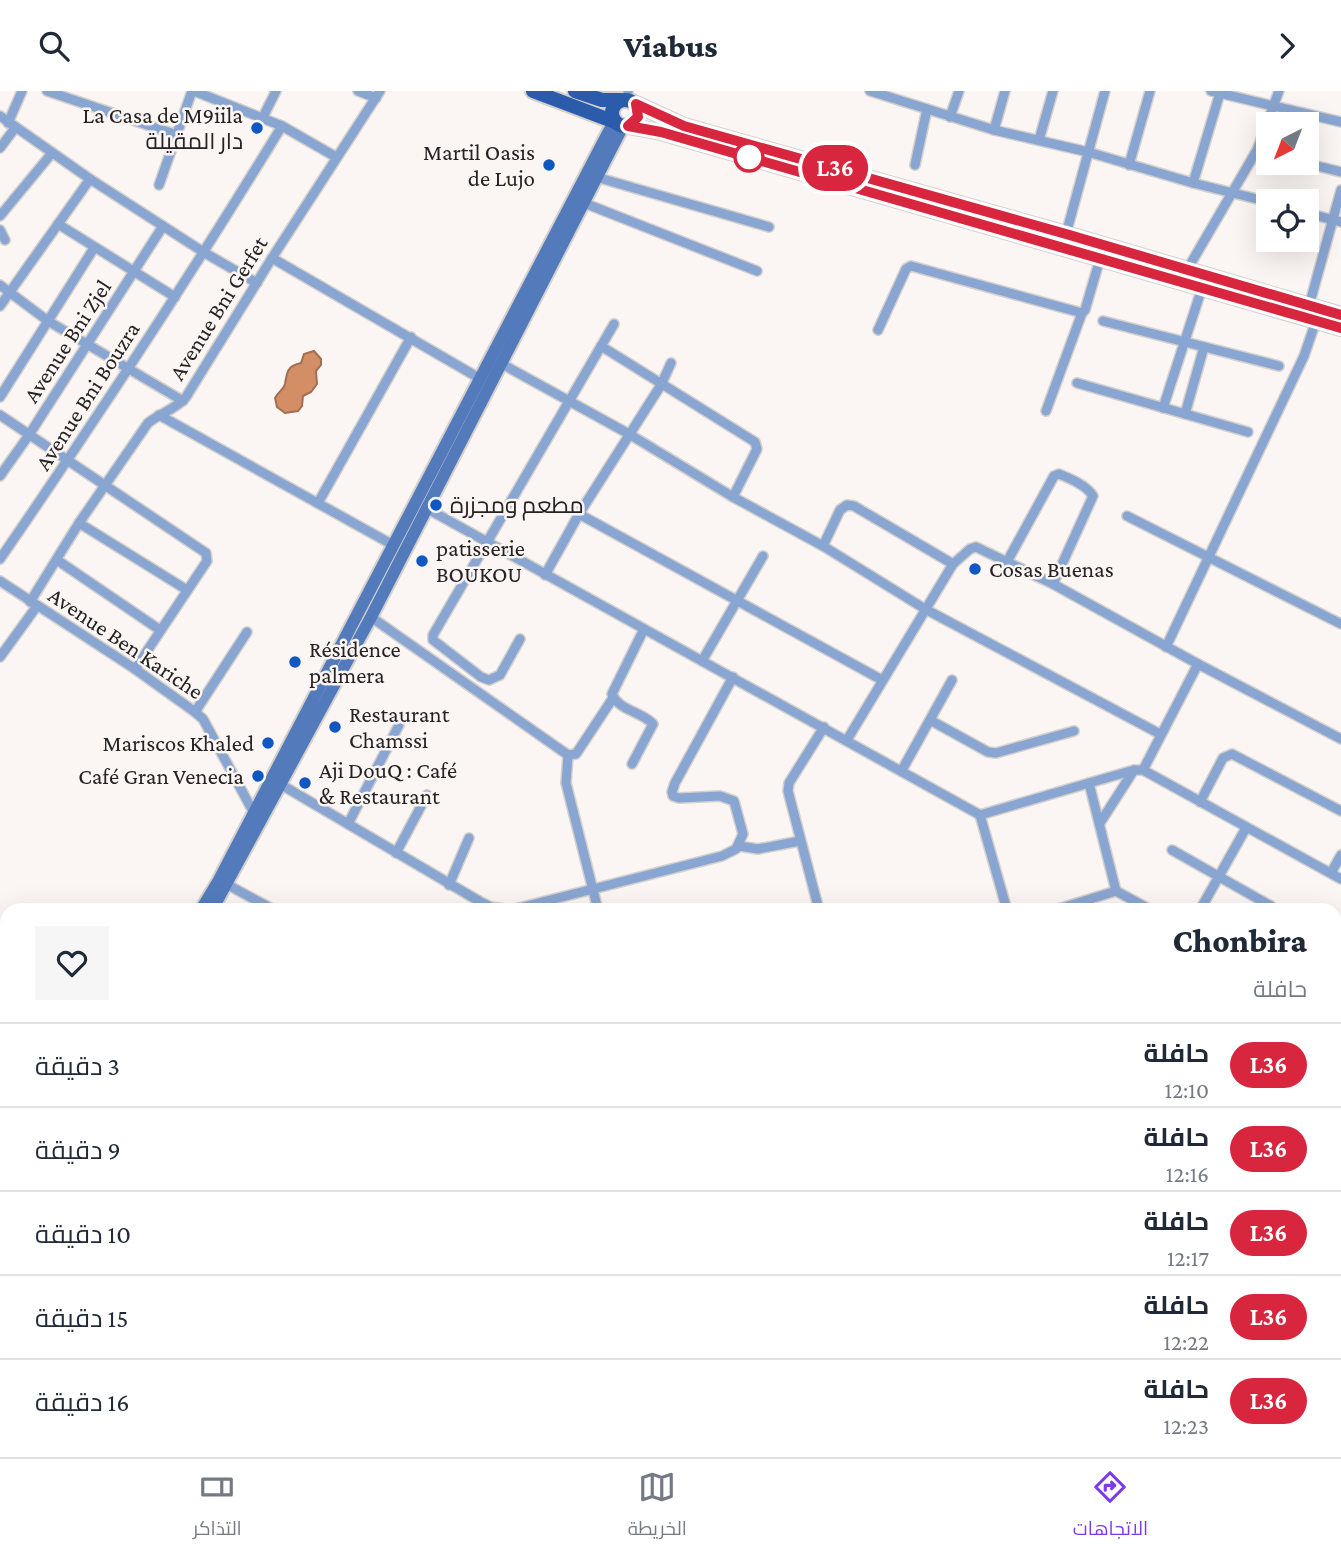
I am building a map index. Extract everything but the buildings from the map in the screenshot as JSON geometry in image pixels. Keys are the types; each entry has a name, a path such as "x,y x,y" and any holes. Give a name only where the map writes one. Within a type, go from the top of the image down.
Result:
{"main road":[{"path":"533,91 620,124 670,134 1341,328"},
{"path":"575,91 602,100 628,99 684,126 1341,315"},
{"path":"620,124 612,110 628,99"},
{"path":"620,124 638,117 628,99"}],"street":[{"path":"0,148 12,125 22,91"},
{"path":"47,91 177,135"},
{"path":"159,185 193,91 282,126 336,157"},
{"path":"262,117 276,91"},
{"path":"358,91 378,94"},
{"path":"870,91 995,130 1088,152 1256,199"},
{"path":"950,117 959,91"},
{"path":"995,130 1006,91"},
{"path":"1039,140 1054,91"},
{"path":"1066,234 1105,91"},
{"path":"1129,165 1150,91"},
{"path":"1271,112 1279,91"},
{"path":"1193,183 1215,92 1341,122"},
{"name":"Avenue Bni Gerfet","path":"0,657 104,485 148,423 183,401 378,94"},
{"path":"915,165 927,109"},
{"path":"0,116 90,179 257,283"},
{"path":"205,903 280,784 371,617 584,202 620,124"},
{"path":"216,903 228,885 257,817 479,378 609,131 620,124"},
{"name":"Avenue Bni Bouzra","path":"0,559 205,253 282,126"},
{"path":"1187,270 1256,152"},
{"path":"0,216 52,153"},
{"path":"1320,167 1341,172"},
{"path":"596,177 769,227"},
{"path":"0,306 90,179"},
{"path":"1309,306 1337,221 1341,190"},
{"path":"584,202 757,271"},
{"path":"1319,216 1337,221"},
{"path":"58,223 175,297"},
{"name":"Avenue Bni Zjel","path":"0,475 29,435 163,226"},
{"path":"0,230 5,240"},
{"path":"0,397 94,248"},
{"path":"272,258 479,378"},
{"path":"1046,411 1101,259"},
{"path":"878,330 906,269 911,266 1082,313"},
{"path":"0,285 48,321 183,401"},
{"path":"1163,408 1202,288"},
{"path":"1103,321 1279,366"},
{"path":"1166,647 1304,356 1316,321"},
{"path":"520,639 500,675 489,680 449,654 433,640 433,635 614,324"},
{"path":"318,503 411,337"},
{"path":"601,346 755,442 757,449 733,498"},
{"path":"1185,414 1204,347"},
{"path":"545,575 579,514 661,385 671,363"},
{"path":"502,364 629,434 733,498 823,546 925,609 1160,734"},
{"path":"1077,383 1248,432"},
{"path":"0,415 206,553 207,561 135,669"},
{"path":"159,415 393,545"},
{"path":"1008,560 1051,480 1059,474 1076,481 1093,496 1053,584"},
{"path":"823,546 840,510 847,505 854,506 953,564"},
{"path":"426,508 980,815 1005,903"},
{"path":"579,514 882,680"},
{"path":"1127,516 1341,624"},
{"path":"79,523 187,590"},
{"path":"847,740 953,564 976,547 1008,560 1341,739"},
{"path":"702,660 763,556"},
{"path":"57,560 160,630"},
{"name":"Avenue Ben Kariche","path":"0,581 135,669 203,719 257,817"},
{"path":"371,617 568,755 576,754 612,698 614,688 644,629"},
{"path":"195,712 247,632"},
{"path":"1100,823 1138,770 1198,664"},
{"path":"733,677 672,792 675,797 720,796 734,801 743,834 739,846"},
{"path":"902,770 952,680"},
{"path":"612,698 653,725 632,764"},
{"path":"930,720 988,752 996,753 1074,731"},
{"path":"348,824 400,726"},
{"path":"817,903 790,801 789,783 824,727"},
{"path":"1200,802 1223,758 1232,754 1341,811"},
{"path":"568,755 566,783 596,903"},
{"path":"980,815 1138,770 1341,879"},
{"path":"1089,783 1116,891"},
{"path":"280,784 483,903"},
{"path":"396,853 427,796"},
{"path":"1204,903 1246,828"},
{"path":"449,885 469,838"},
{"path":"537,903 722,856 739,846 758,849 800,841"},
{"path":"1172,850 1266,903"},
{"path":"1331,873 1341,855"},
{"path":"228,885 261,903"},
{"path":"1077,903 1116,891 1138,903"}],"shaded area":[{"path":"314,351 321,359 321,365 316,371 317,384 311,392 303,396 302,406 298,411 285,413 277,407 275,398 284,386 290,368 301,363 304,354"}],"bus line":[{"name":"L36","path":"1341,315 684,126 636,104 638,117 628,126 661,132 1341,328"}],"place":[{"name":"La Casa de M9iila دار المقيلة","path":"257,128"},
{"name":"Martil Oasis de Lujo","path":"549,165"},
{"name":"مطعم ومجزرة","path":"436,505"},
{"name":"patisserie BOUKOU","path":"422,561"},
{"name":"Cosas Buenas","path":"975,569"},
{"name":"Résidence palmera","path":"295,662"},
{"name":"Restaurant Chamssi","path":"335,727"},
{"name":"Mariscos Khaled","path":"268,743"},
{"name":"Café Gran Venecia","path":"258,776"},
{"name":"Aji DouQ : Café & Restaurant","path":"305,783"}]}
